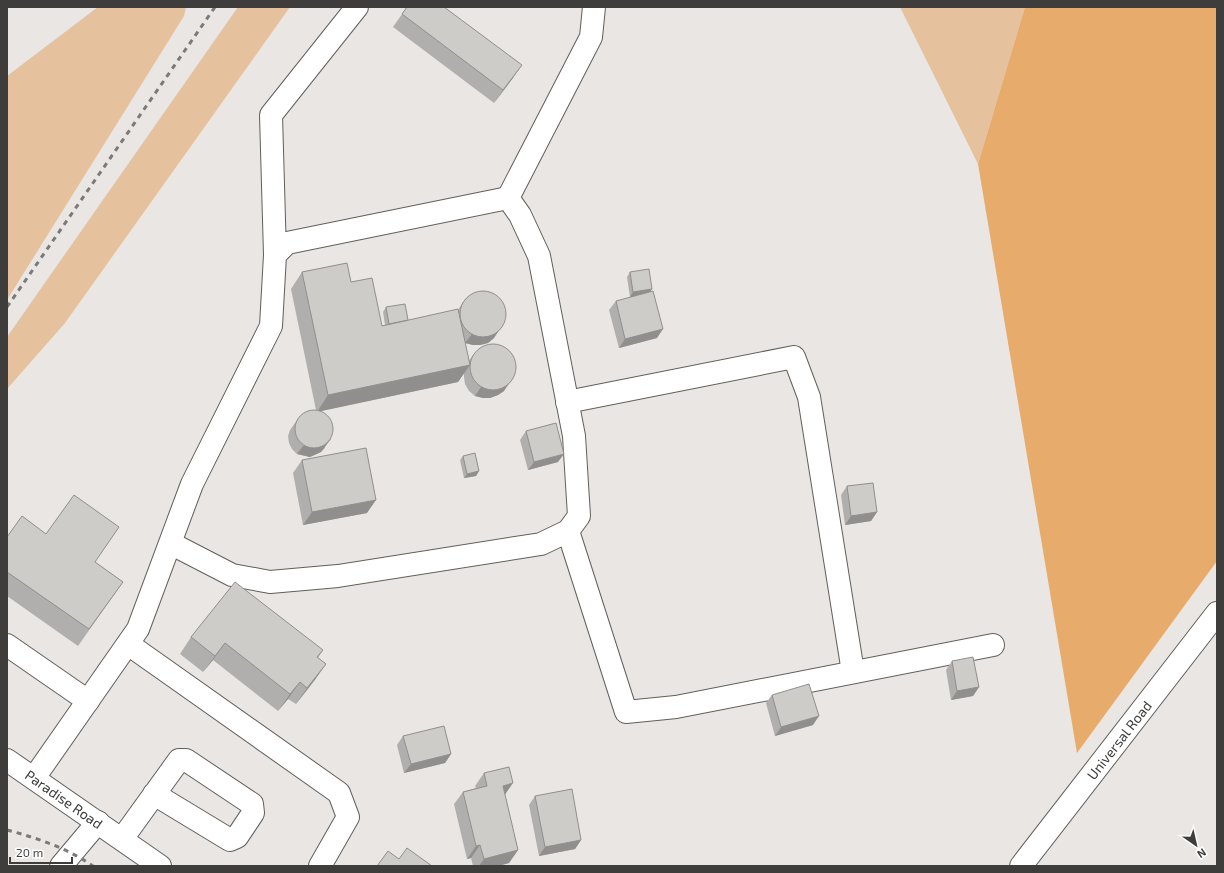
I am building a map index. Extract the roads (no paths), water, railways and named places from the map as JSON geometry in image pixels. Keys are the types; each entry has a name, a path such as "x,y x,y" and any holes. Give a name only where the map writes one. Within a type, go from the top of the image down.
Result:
{"street":[{"path":"34,778 138,629 192,484 270,326 275,255 271,115 357,7"},
{"path":"508,198 591,36 594,7"},
{"path":"275,255 287,243 508,198"},
{"path":"170,543 232,575 270,582 338,576 541,544 568,531 579,516 574,436 539,256 520,215 508,198"},
{"path":"567,402 794,357 810,397 853,672"},
{"path":"568,531 626,712 676,707 993,645"},
{"name":"Universal Road","path":"1021,866 1217,613"},
{"path":"128,644 339,792 348,817 320,866"},
{"path":"7,645 88,701"},
{"name":"Paradise Road","path":"7,760 160,866"},
{"path":"122,839 154,794"},
{"path":"61,866 98,822"}],"railway":[{"path":"7,307 215,7"},
{"path":"7,830 52,844 93,866"}]}
